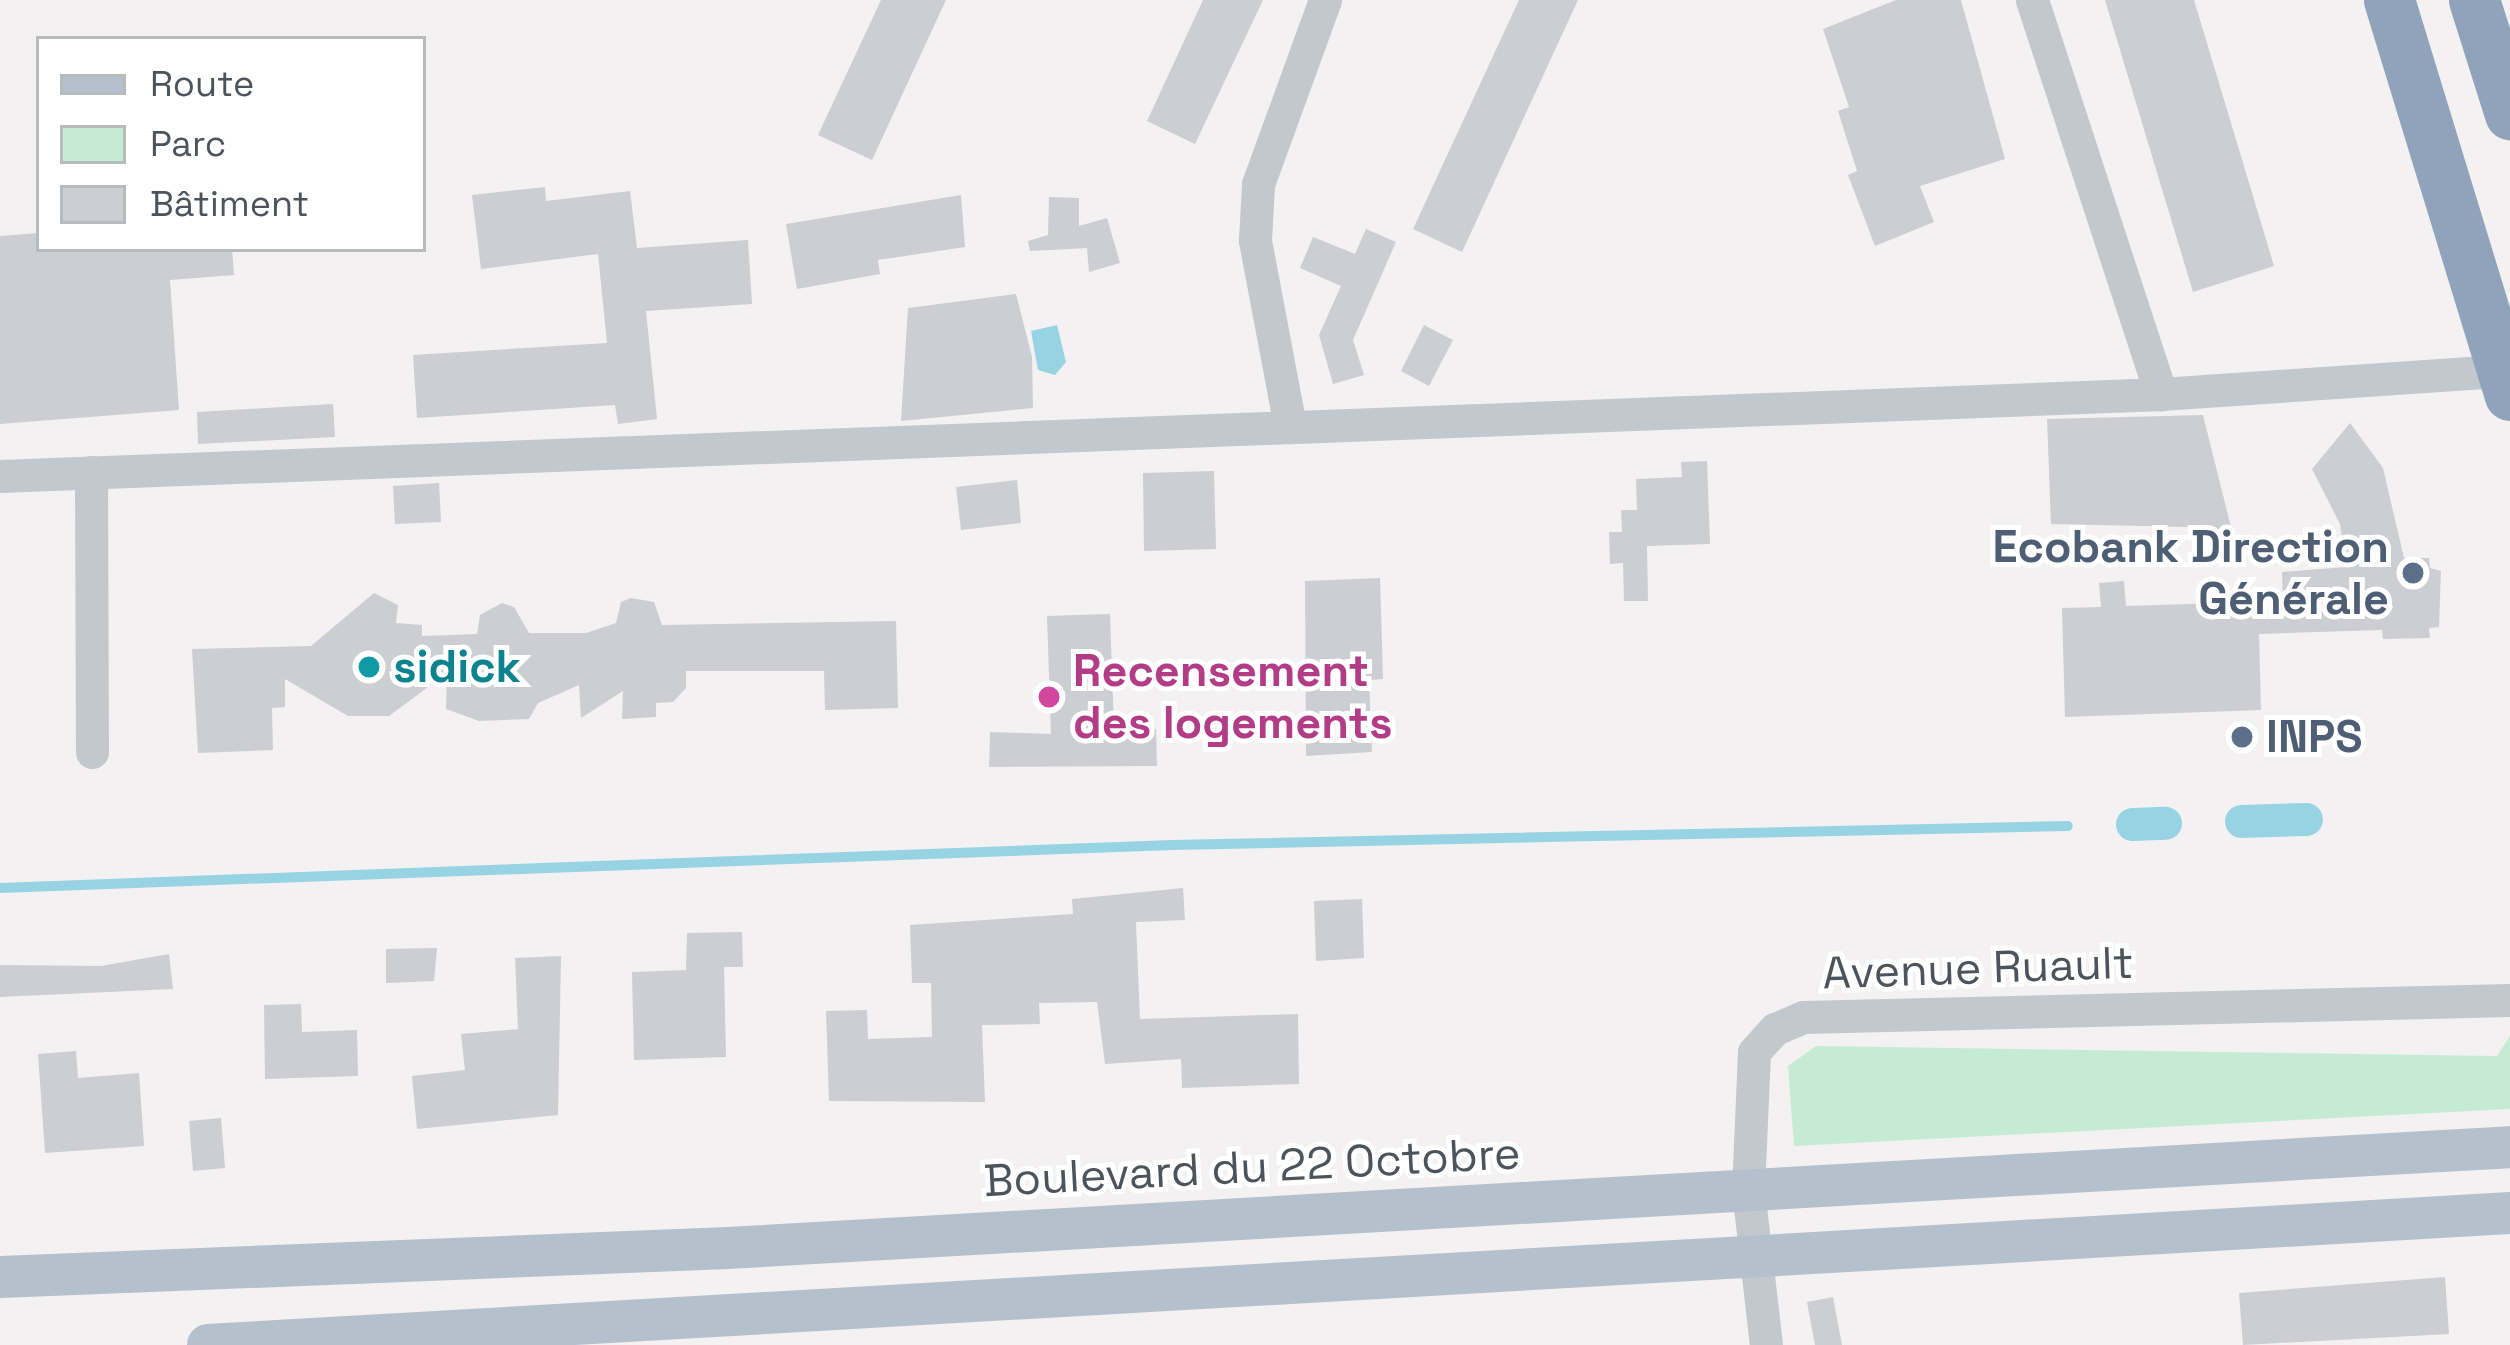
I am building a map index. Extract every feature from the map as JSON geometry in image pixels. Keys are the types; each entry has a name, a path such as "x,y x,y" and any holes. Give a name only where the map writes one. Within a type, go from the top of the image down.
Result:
{"highway":[{"path":"2389,0 2506,383"},
{"path":"2474,0 2510,114"}],"main road":[{"name":"Boulevard du 22 Octobre","path":"0,1277 728,1248 2510,1147"},
{"path":"208,1345 1755,1252 2510,1213"}],"street":[{"path":"1290,427 1255,240 1258,184 1325,0"},
{"path":"2032,0 2162,394"},
{"path":"0,476 2506,383"},
{"path":"91,472 92,752"},
{"name":"Avenue Ruault","path":"1766,1345 1748,1190 1754,1052 1775,1029 1803,1017 2510,1000"}],"green space":[{"path":"2510,1036 2510,1109 1794,1146 1788,1066 1816,1046 2497,1056"}],"water":[{"path":"1057,325 1066,362 1055,375 1038,370 1031,331"}],"building":[{"path":"881,0 946,0 872,160 818,135"},
{"path":"1203,0 1263,0 1195,144 1147,121"},
{"path":"1519,0 1578,0 1462,252 1413,229"},
{"path":"1896,0 1961,0 2005,159 1920,186 1934,222 1875,246 1848,175 1857,171 1838,111 1849,107 1823,29"},
{"path":"2105,0 2194,0 2274,266 2193,292"},
{"path":"545,187 546,201 630,191 637,248 748,240 752,304 646,311 657,419 618,424 615,405 417,418 413,355 607,343 598,254 481,269 472,195"},
{"path":"961,195 965,247 878,260 880,274 797,289 786,224"},
{"path":"1049,197 1079,198 1079,226 1107,218 1120,263 1089,272 1087,248 1030,251 1028,241 1048,235"},
{"path":"1366,229 1396,242 1353,340 1364,375 1333,384 1319,335 1341,286 1300,268 1313,237 1355,254"},
{"path":"36,233 36,252 232,252 234,275 170,280 179,410 0,424 0,236"},
{"path":"1016,294 1032,357 1033,408 901,421 908,308"},
{"path":"1424,325 1453,340 1429,386 1401,371"},
{"path":"333,404 335,437 198,444 197,412"},
{"path":"2203,415 2231,527 2191,538 2188,527 2051,524 2047,419"},
{"path":"2350,423 2383,468 2404,558 2429,558 2430,568 2441,571 2439,627 2429,628 2430,638 2383,639 2382,630 2259,634 2261,710 2065,717 2062,608 2101,607 2099,583 2124,581 2126,606 2283,601 2282,572 2346,567 2340,524 2312,469"},
{"path":"1707,461 1710,544 1647,546 1648,601 1624,601 1623,563 1610,564 1609,532 1622,532 1621,510 1637,510 1636,479 1682,477 1681,462"},
{"path":"1214,471 1216,549 1144,551 1143,473"},
{"path":"1017,480 1021,523 961,530 956,487"},
{"path":"439,483 441,522 395,524 393,486"},
{"path":"1380,578 1383,679 1369,680 1372,752 1306,756 1305,581"},
{"path":"374,593 398,605 396,623 422,625 422,636 477,634 480,615 502,603 514,607 529,633 586,633 616,623 621,602 631,598 654,602 662,625 896,621 898,708 825,710 824,671 686,671 686,688 673,702 656,703 656,717 622,719 623,691 581,718 579,685 538,703 529,719 479,721 446,709 447,673 389,716 348,716 285,679 285,707 272,708 273,750 198,753 192,649 311,646"},
{"path":"1110,614 1114,729 1156,729 1157,766 989,767 990,732 1051,734 1047,616"},
{"path":"1183,888 1185,920 1136,922 1140,1019 1298,1014 1299,1084 1182,1088 1181,1059 1105,1064 1097,1002 1039,1003 1040,1024 982,1025 985,1102 829,1101 826,1011 867,1010 868,1039 932,1037 931,983 912,983 910,925 1073,914 1072,899"},
{"path":"1362,899 1364,958 1316,961 1314,901"},
{"path":"742,932 743,967 724,967 726,1057 634,1060 632,972 686,970 687,933"},
{"path":"437,948 434,981 386,983 386,949"},
{"path":"169,954 173,989 0,997 0,965 101,966"},
{"path":"561,956 558,1115 417,1129 412,1076 465,1070 461,1034 518,1029 515,958"},
{"path":"301,1004 302,1032 357,1030 358,1076 265,1079 264,1005"},
{"path":"76,1051 78,1078 139,1073 144,1146 45,1153 38,1054"},
{"path":"221,1118 225,1168 193,1171 189,1121"},
{"path":"2445,1277 2449,1334 2243,1345 2239,1293"},
{"path":"1833,1297 1842,1345 1815,1345 1807,1302"}],"waterway":[{"path":"2241,821 2306,819"},
{"path":"2132,824 2165,823"},
{"path":"0,888 1172,845 2068,826"}],"place":[{"name":"Ecobank Direction Générale","path":"2413,573"},
{"name":"sidick","path":"369,667"},
{"name":"Recensement des logements","path":"1049,697"},
{"name":"INPS","path":"2242,737"}]}
